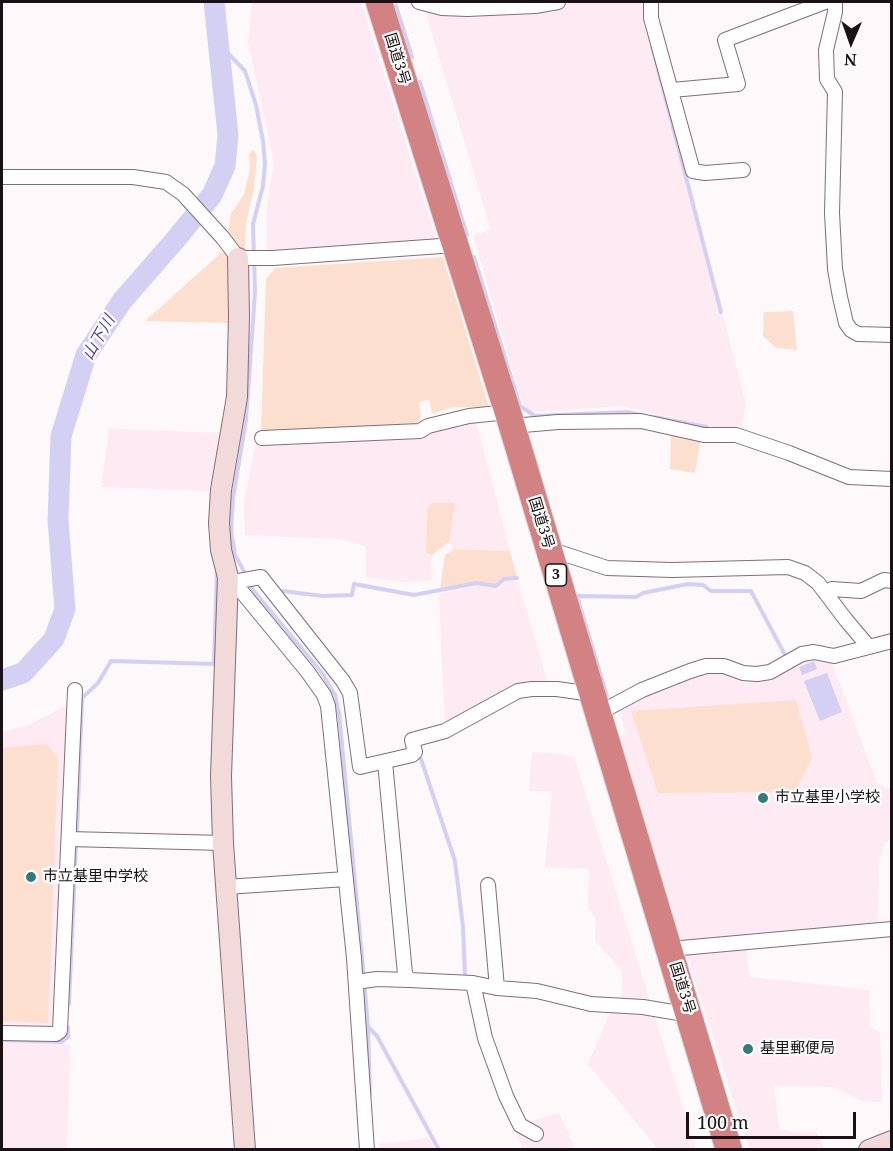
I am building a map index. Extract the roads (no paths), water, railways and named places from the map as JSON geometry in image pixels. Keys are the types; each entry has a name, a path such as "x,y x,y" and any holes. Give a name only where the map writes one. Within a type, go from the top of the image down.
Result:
{"highway":[{"name":"国道3号","path":"379,2 510,419 729,1149"}],"street":[{"path":"419,2 442,8 467,9 535,6 558,2"},
{"path":"651,2 651,18 693,171 705,173 743,170"},
{"path":"672,90 738,84 724,40 825,2"},
{"path":"835,2 826,50 827,79 835,92 832,213 840,297 850,330 858,334 891,335"},
{"path":"2,177 149,178 166,182 183,194 238,258 237,397 221,490 219,523 221,550 230,580 221,776 223,843 245,1149"},
{"path":"238,258 455,245"},
{"path":"262,438 420,431 428,426 469,416 558,422 641,421 704,435 736,435 849,477 891,479"},
{"path":"549,549 607,568 672,570 788,567 806,573 827,592 868,646"},
{"path":"230,580 261,577 343,681 350,693 360,767 412,755 416,752 412,740 445,731 518,691 532,688 556,689 596,703 642,690 690,670 706,666 724,666 743,673 757,674 770,672 802,654 814,652 834,656 891,641"},
{"path":"230,580 324,695 328,706 356,982 367,1149"},
{"path":"827,592 832,590 861,591 884,580 891,581"},
{"path":"2,1033 56,1034 60,1031 75,690"},
{"path":"385,762 405,974 409,980"},
{"path":"69,839 223,843"},
{"path":"226,887 346,879"},
{"path":"488,885 497,988"},
{"path":"670,949 891,929"},
{"path":"356,982 377,979 473,983 497,988 537,991 591,1004 643,1007 690,1015"},
{"path":"473,983 485,1038 506,1096 520,1125 536,1134"},
{"path":"869,1149 891,1141"}],"water":[{"path":"814,661 817,669 802,675 799,667"},
{"path":"827,673 842,712 820,721 804,681"}],"waterway":[{"name":"山下川","path":"2,680 23,673 54,639 65,609 58,520 61,436 86,355 122,301 212,195 225,166 228,135 214,2"},
{"path":"396,6 412,57"},
{"path":"220,45 245,71 256,105 265,163 263,186 253,224 255,292 246,420 233,498 231,531 235,555 246,575"},
{"path":"652,46 721,312"},
{"path":"420,82 467,235"},
{"path":"474,257 520,406 535,416 627,412 641,415"},
{"path":"654,417 707,427"},
{"path":"77,832 82,698 98,683 111,661 214,664 217,569"},
{"path":"283,591 322,596 352,595 354,584 414,595 477,583 496,586 504,579 517,578"},
{"path":"249,582 253,590 322,673 335,695 339,713 363,967 370,1095"},
{"path":"607,696 577,596 636,597 643,593 688,584 703,585 711,591 751,591 785,655"},
{"path":"421,759 455,861 463,927 465,975"},
{"path":"69,1004 76,846"},
{"path":"2,1040 61,1042 68,1037 68,1027"},
{"path":"369,1028 377,1036 439,1150"}],"place":[{"name":"市立基里小学校","path":"763,798"},
{"name":"市立基里中学校","path":"31,877"},
{"name":"基里郵便局","path":"748,1049"}]}
